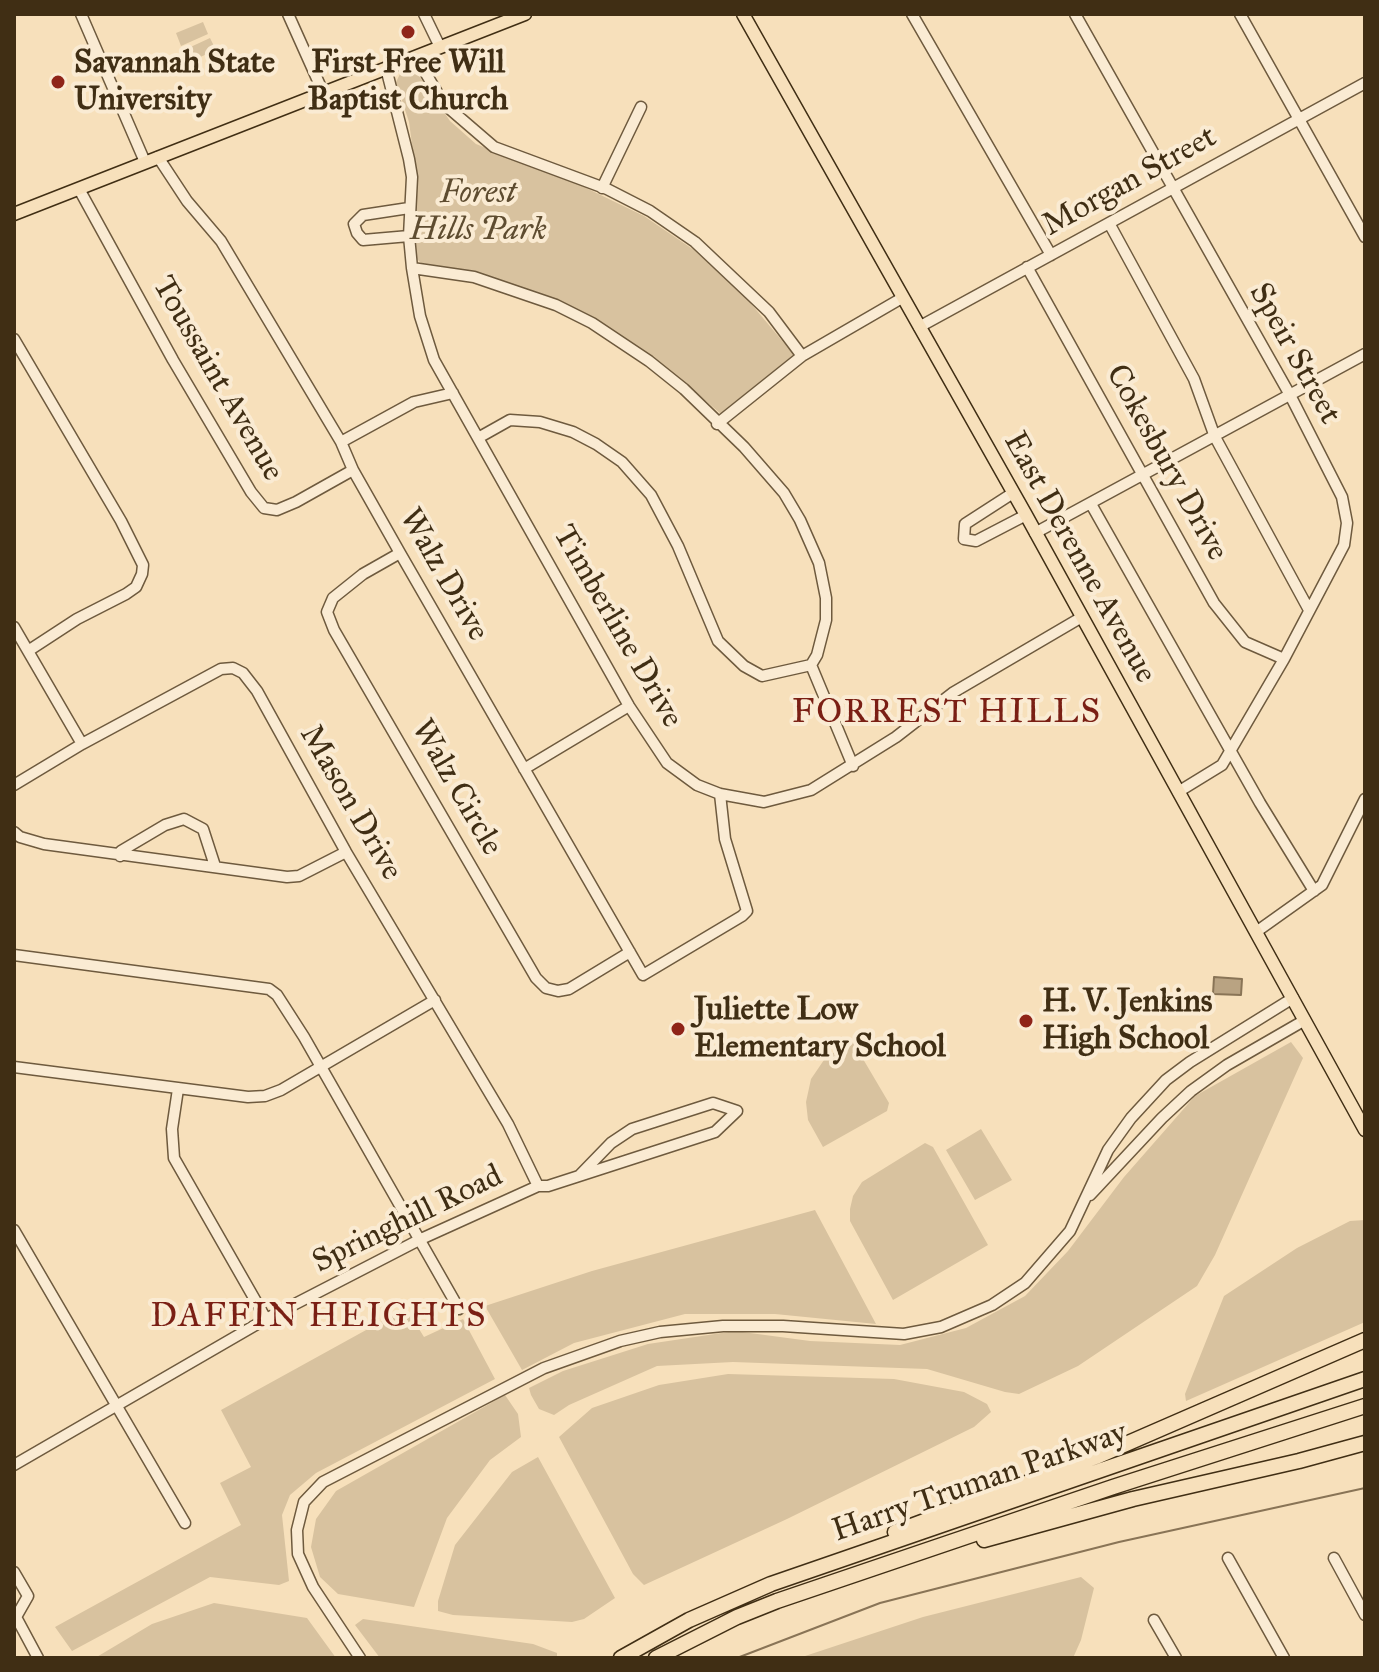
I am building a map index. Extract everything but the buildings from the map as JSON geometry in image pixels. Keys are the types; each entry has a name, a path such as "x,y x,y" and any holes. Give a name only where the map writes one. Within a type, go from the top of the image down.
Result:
{"highway":[{"path":"689,1620 825,1556 1096,1457 1365,1340"},
{"name":"Harry Truman Parkway","path":"621,1658 689,1620 771,1584 1365,1379"},
{"name":"Harry Truman Parkway","path":"656,1658 737,1617 883,1565 1365,1406"},
{"path":"883,1565 1133,1499 1365,1443"}],"main road":[{"name":"East Derenne Avenue","path":"743,14 1026,515 1365,1130"},
{"path":"14,214 518,15"}],"street":[{"name":"Walz Drive","path":"81,14 152,160 221,241 341,442 353,470 400,553 643,975 747,911 725,839 720,794"},
{"path":"288,14 323,92"},
{"path":"424,14 440,47"},
{"path":"912,14 1051,255"},
{"name":"Speir Street","path":"1075,14 1290,395 1342,497 1347,523 1344,545 1284,659 1222,765 1178,792"},
{"path":"1240,14 1365,237"},
{"path":"413,58 422,67 444,104 494,147 602,188 650,211 695,242 769,312 802,356"},
{"name":"Timberline Drive","path":"386,68 412,177 409,208 412,268 420,316 434,360 629,706 667,763 697,785 720,794 764,802 811,790 853,766 954,692 1082,617"},
{"name":"Morgan Street","path":"919,327 1365,83"},
{"path":"602,188 641,107"},
{"name":"Toussaint Avenue","path":"79,189 173,360 251,492 264,508 277,510 296,502 353,470"},
{"path":"409,208 363,215 354,224 363,240 409,236"},
{"path":"1109,223 1194,379 1215,437 1309,610"},
{"name":"Cokesbury Drive","path":"1027,267 1214,603 1245,642 1284,659"},
{"path":"412,268 474,277 556,305 580,317 649,361 684,389 744,447 784,493 819,563 826,598 826,620 823,640 811,665 853,766"},
{"path":"717,424 802,356 902,298"},
{"path":"14,339 121,521 143,565 136,587 77,619 28,651"},
{"path":"1035,533 1365,354"},
{"path":"341,442 414,402 453,393"},
{"path":"478,438 510,420 540,422 573,432 609,453 622,462 651,495 678,546 718,641 744,666 762,676 811,665"},
{"path":"1013,493 965,524 964,539 976,541 1026,515"},
{"path":"1091,504 1260,803 1314,891"},
{"name":"Walz Circle","path":"400,553 363,574 333,598 327,610 328,619 342,644 536,978 546,988 558,991 569,989 630,952"},
{"path":"14,627 82,744"},
{"name":"Mason Drive","path":"14,785 82,744 221,669 233,668 243,673 257,691 346,852 508,1124 538,1186"},
{"path":"524,769 629,706"},
{"path":"1256,932 1322,885 1365,799"},
{"path":"120,856 121,851 165,825 184,819 203,829 215,866"},
{"path":"14,832 20,837 44,844 287,877 299,876 346,852"},
{"path":"14,955 269,989 277,995 459,1309"},
{"path":"360,1658 319,1598 298,1554 297,1530 304,1502 323,1482 544,1368 620,1341 660,1332 723,1326 783,1326 904,1334 941,1327 970,1316 1025,1283 1070,1231 1108,1150 1131,1118 1166,1080 1293,998"},
{"path":"14,1067 178,1089 265,1096 281,1090 435,1000"},
{"path":"1088,1196 1191,1091 1227,1065 1305,1020"},
{"path":"178,1089 172,1129 174,1158 266,1319"},
{"name":"Springhill Road","path":"14,1465 266,1319 421,1239 538,1186 548,1186 579,1176 715,1132 737,1111 713,1103 632,1129 611,1143 579,1176"},
{"path":"14,1230 185,1523"},
{"path":"1228,1558 1284,1658"},
{"path":"1334,1558 1365,1615"},
{"path":"14,1572 28,1596 15,1615 38,1658"},
{"path":"1154,1620 1176,1658"}],"green space":[{"path":"203,22 208,34 181,46 176,33"},
{"path":"210,38 216,50 189,62 184,50"},
{"name":"Forest Hills Park","path":"415,70 450,121 476,144 582,186 644,216 694,250 747,299 795,356 721,414 678,377 627,341 492,281 421,263 417,259 415,166 409,122 396,82 400,74"},
{"path":"853,1042 889,1103 887,1111 823,1147 808,1120 806,1102 811,1079 826,1057"},
{"path":"1291,1042 1303,1058 1215,1255 1197,1286 1078,1366 1019,1394 927,1369 733,1362 657,1366 569,1405 554,1415 539,1409 531,1395 529,1388 563,1371 648,1344 735,1331 810,1341 900,1345 966,1328 1025,1296 1068,1251 1124,1177 1195,1096"},
{"path":"981,1129 1012,1180 975,1200 946,1150"},
{"path":"925,1143 933,1147 988,1245 893,1300 850,1221 850,1209 853,1196 862,1182"},
{"path":"815,1210 876,1324 775,1314 685,1314 574,1343 522,1370 485,1306 592,1271"},
{"path":"1365,1220 1365,1322 1186,1401 1185,1394 1224,1296 1297,1248 1350,1221"},
{"path":"406,1308 424,1337 463,1319 495,1379 316,1473 290,1495 282,1515 289,1581 279,1585 210,1577 72,1651 55,1627 241,1525 220,1483 251,1467 221,1410"},
{"path":"728,1374 894,1379 964,1392 987,1404 991,1412 974,1427 644,1585 633,1574 559,1437 592,1408 659,1385"},
{"path":"505,1395 518,1414 521,1437 490,1460 447,1518 414,1607 338,1594 320,1577 311,1547 316,1519 336,1491"},
{"path":"538,1457 615,1598 584,1619 572,1622 453,1615 438,1611 438,1601 455,1545 512,1472"},
{"path":"1081,1577 1094,1588 1081,1640 1073,1658 799,1658 923,1617"},
{"path":"214,1603 307,1618 336,1658 95,1658 152,1624"},
{"path":"363,1619 533,1644 557,1653 557,1658 380,1658 355,1625"}],"shaded area":[{"path":"1214,977 1242,979 1241,995 1213,994"}],"waterway":[{"path":"737,1658 880,1603 1119,1542 1365,1488"}],"place":[{"name":"First Free Will Baptist Church","path":"408,32"},
{"name":"Savannah State University","path":"58,82"},
{"name":"H. V. Jenkins High School","path":"1026,1021"},
{"name":"Juliette Low Elementary School","path":"678,1029"}],"district":[{"name":"FORREST HILLS","path":"947,714"},
{"name":"DAFFIN HEIGHTS","path":"319,1318"}]}
